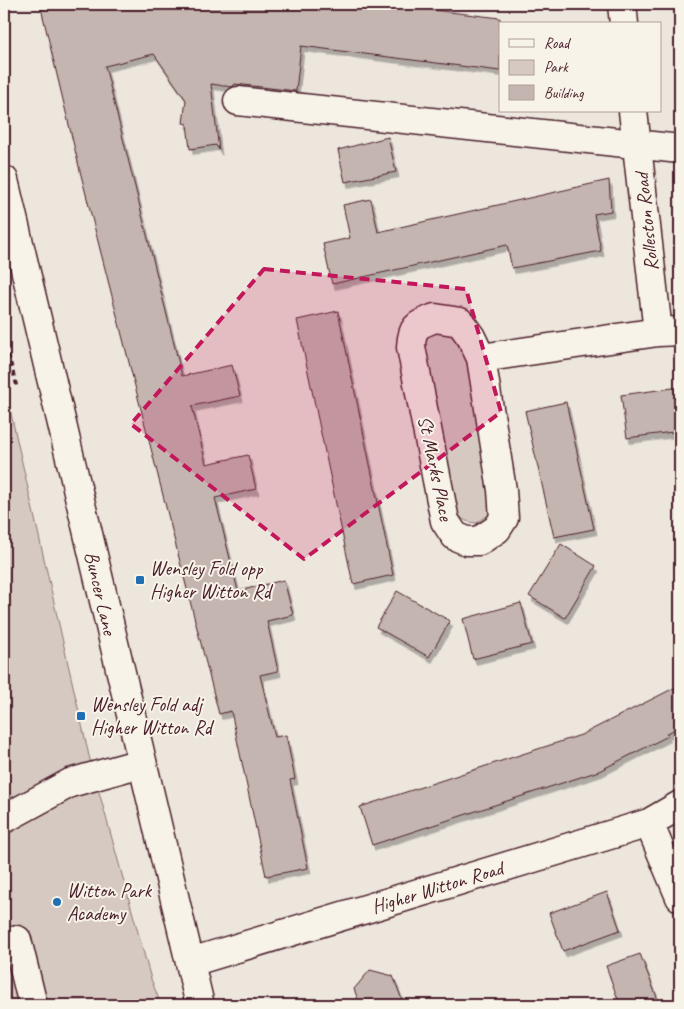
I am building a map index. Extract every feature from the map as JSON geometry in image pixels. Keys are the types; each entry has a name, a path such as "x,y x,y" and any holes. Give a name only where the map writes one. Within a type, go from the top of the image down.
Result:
{"street":[{"path":"622,4 624,22"},
{"path":"238,102 680,149"},
{"name":"Rolleston Road","path":"481,358 669,332 633,112"},
{"name":"Buncer Lane","path":"4,180 200,1005"},
{"name":"St Marks Place","path":"436,318 460,322 471,337 481,358 502,490 504,518 497,529 489,536 479,541 467,541 455,536 445,520 411,347 412,334 416,326 436,318"},
{"path":"4,819 70,783 141,763"},
{"name":"Higher Witton Road","path":"191,962 649,823 680,805"},
{"path":"649,823 680,897"},
{"path":"4,943 17,940 32,1005"}],"highlighted area":[{"path":"264,269 466,289 501,412 304,559 131,424"}],"green space":[{"path":"450,328 463,342 492,500 491,513 477,523 463,519 455,507 421,334"},
{"path":"4,383 89,756 151,979 161,1005 4,1005"}],"building":[{"path":"40,4 382,4 500,18 499,71 301,46 296,91 235,84 232,87 211,84 219,150 216,145 190,149 187,124 183,123 186,100 154,54 105,66 182,376 232,365 240,396 192,406 206,464 248,455 256,489 215,498 238,591 284,580 293,615 267,621 278,671 260,675 275,737 286,735 295,779 290,780 308,868 266,876 231,711 219,714 81,175"},
{"path":"388,137 396,172 345,182 338,150"},
{"path":"609,180 611,211 594,214 601,251 512,268 507,245 332,284 323,244 350,238 343,205 371,199 378,232"},
{"path":"338,311 393,575 353,584 297,320"},
{"path":"680,387 680,431 627,438 621,395"},
{"path":"566,402 594,529 554,537 525,411"},
{"path":"561,544 596,566 565,618 529,596"},
{"path":"397,591 450,621 429,657 376,627"},
{"path":"521,603 532,644 473,659 463,619"},
{"path":"680,685 680,726 666,734 668,736 599,771 372,845 360,807 581,735"},
{"path":"607,892 620,930 563,951 549,913"},
{"path":"640,954 660,1005 620,1005 606,966"},
{"path":"370,970 393,976 404,1005 360,1005 354,989"}],"place":[{"name":"Wensley Fold opp Higher Witton Rd","path":"140,580"},
{"name":"Wensley Fold adj Higher Witton Rd","path":"81,716"},
{"name":"Witton Park Academy","path":"57,902"}]}
